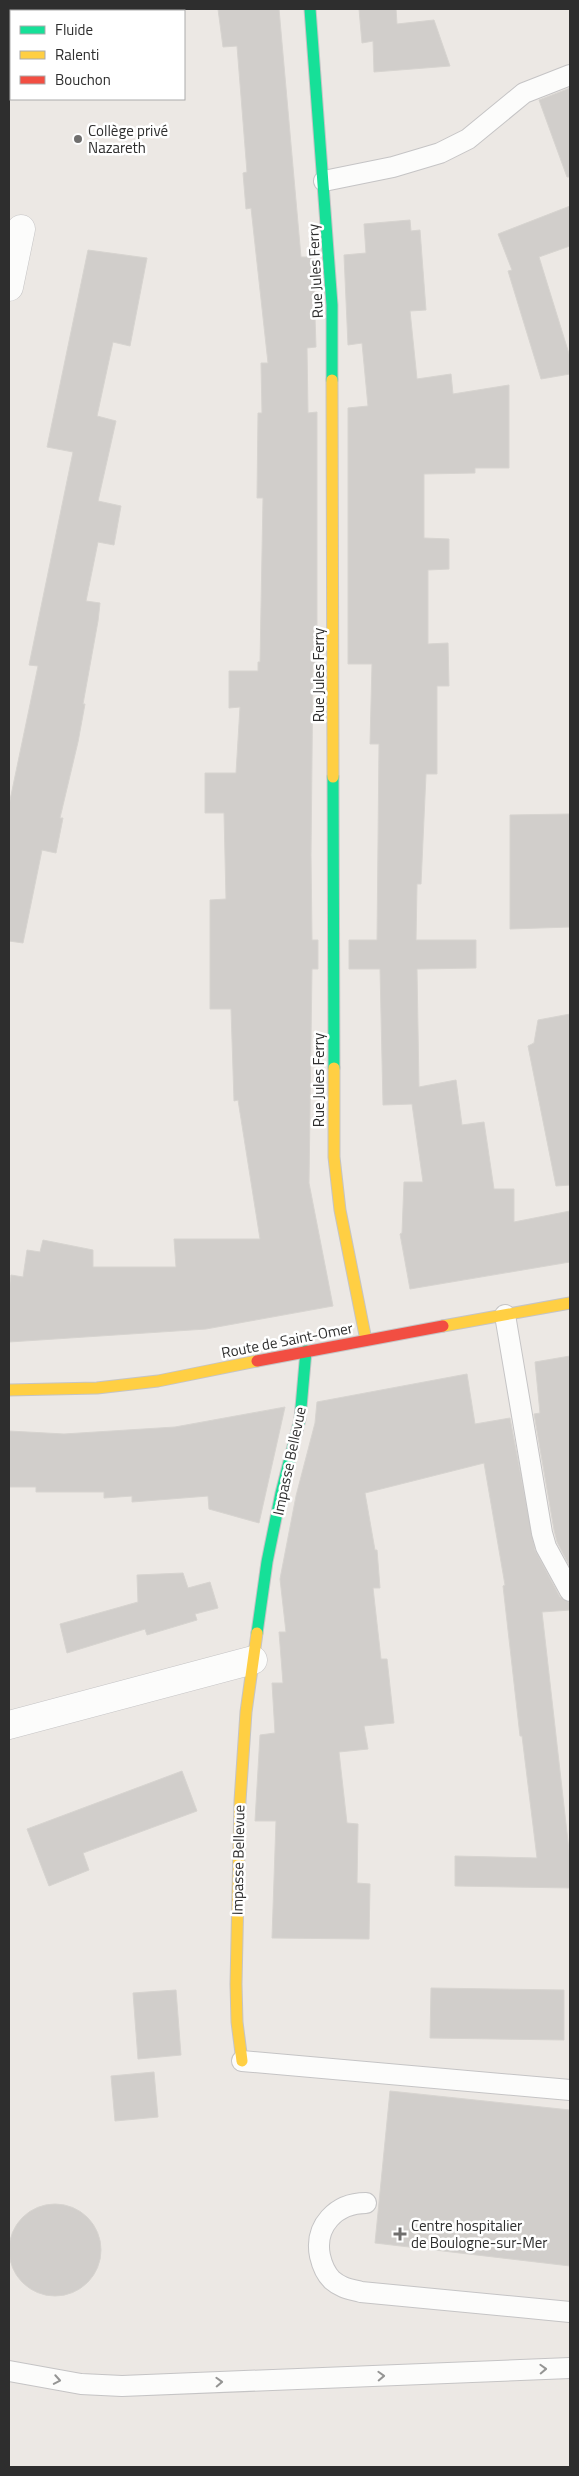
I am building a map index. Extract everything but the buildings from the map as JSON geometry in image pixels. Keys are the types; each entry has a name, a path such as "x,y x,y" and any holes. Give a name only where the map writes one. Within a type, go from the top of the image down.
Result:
{"street":[{"name":"Rue Jules Ferry","path":"310,9 332,305 334,1157 340,1210 366,1340"},
{"path":"9,287 21,229"},
{"name":"Route de Saint-Omer","path":"9,1390 97,1388 132,1384 570,1304"},
{"name":"Impasse Bellevue","path":"242,2061 236,2006 240,1801 246,1712 267,1562 281,1493 300,1419 306,1351"},
{"path":"9,1725 253,1660"}],"lane":[{"path":"324,181 393,167 440,153 468,139 519,96 570,75"},
{"path":"505,1315 542,1533 546,1547 570,1591"},
{"path":"242,2061 570,2090"},
{"path":"366,2203 356,2203 334,2213 325,2222 320,2236 319,2249 322,2265 331,2279 344,2288 370,2293 570,2312"},
{"path":"9,2371 81,2384 122,2386 570,2368"}],"traffic: fast":[{"path":"310,9 332,305 332,380"},
{"path":"333,777 334,1068"},
{"path":"257,1633 267,1562 281,1493 300,1419 306,1351"}],"traffic: slow":[{"path":"332,380 333,777"},
{"path":"334,1068 334,1157 340,1210 366,1340"},
{"path":"443,1326 570,1303"},
{"path":"9,1390 97,1388 158,1381 257,1361"},
{"path":"242,2061 237,2022 236,1984 240,1801 246,1712 257,1633"}],"traffic: jam":[{"path":"257,1361 443,1326"}],"place":[{"name":"Collège privé Nazareth","path":"78,139"},
{"name":"Centre hospitalier de Boulogne-sur-Mer","path":"400,2234"}]}
